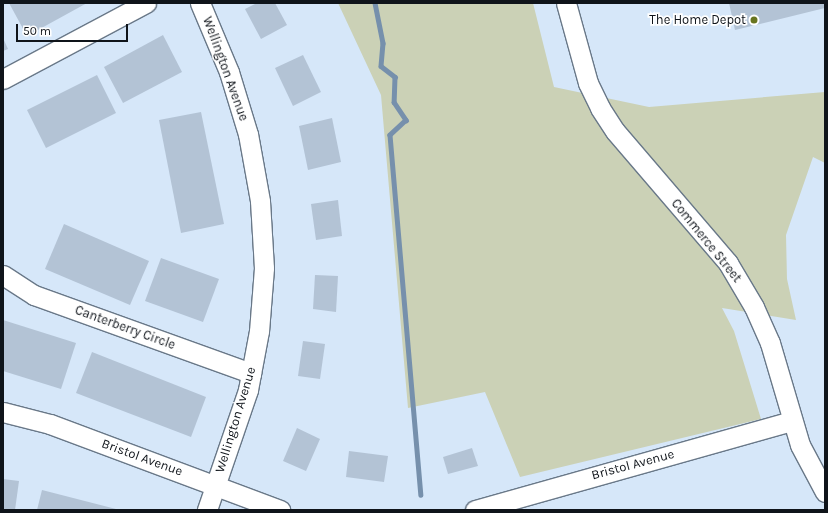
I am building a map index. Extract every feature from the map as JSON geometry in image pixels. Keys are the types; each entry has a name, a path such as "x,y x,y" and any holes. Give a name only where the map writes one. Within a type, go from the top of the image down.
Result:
{"street":[{"path":"3,80 146,3"},
{"name":"Wellington Avenue","path":"200,3 239,103 260,201 263,301 252,373 207,510"},
{"name":"Commerce Street","path":"566,3 588,83 600,108 728,263 744,289 770,343 792,421 809,466 825,492"},
{"name":"Canterberry Circle","path":"3,275 34,295 252,373"},
{"name":"Bristol Avenue","path":"3,412 50,424 280,510"},
{"name":"Bristol Avenue","path":"475,510 507,506 792,421"}],"green space":[{"path":"338,3 533,3 554,87 649,107 825,92 825,163 813,157 786,235 787,279 796,320 722,308 734,331 761,419 520,477 485,392 408,408 381,95"}],"building":[{"path":"9,3 87,3 27,36"},
{"path":"257,3 275,3 287,25 261,39 245,9"},
{"name":"The Home Depot","path":"729,3 825,3 825,8 735,30"},
{"path":"163,35 182,72 123,103 104,67"},
{"path":"3,38 8,49 3,51"},
{"path":"303,55 321,92 293,106 275,68"},
{"path":"97,75 116,113 46,148 27,110"},
{"path":"201,112 224,224 181,233 159,120"},
{"path":"332,118 341,162 308,170 299,126"},
{"path":"338,200 342,236 316,240 311,204"},
{"path":"64,224 149,261 130,305 45,269"},
{"path":"161,258 219,279 203,322 145,301"},
{"path":"315,275 338,276 336,312 313,309"},
{"path":"3,320 76,343 61,389 3,371"},
{"path":"303,341 325,344 320,379 298,376"},
{"path":"92,352 206,397 191,437 76,393"},
{"path":"297,428 320,439 306,471 283,461"},
{"path":"472,448 478,466 448,474 443,457"},
{"path":"349,451 388,456 384,482 346,477"},
{"path":"3,479 19,481 15,510 3,510"},
{"path":"42,490 116,509 116,510 37,510"}],"waterway":[{"path":"375,3 383,43 381,66 395,77 394,102 406,120 390,135 421,495"}],"place":[{"name":"The Home Depot","path":"754,20"}]}
